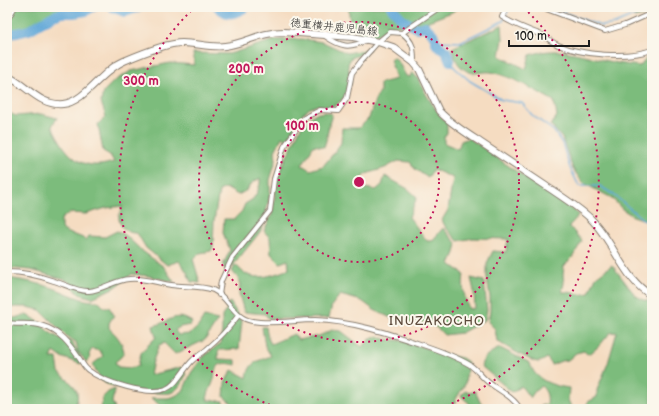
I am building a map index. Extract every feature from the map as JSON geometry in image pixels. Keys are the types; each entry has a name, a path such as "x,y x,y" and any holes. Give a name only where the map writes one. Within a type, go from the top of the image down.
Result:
{"main road":[{"name":"徳重横井鹿児島線","path":"7,76 17,81 34,95 46,102 64,104 70,103 81,96 106,72 123,61 176,44 218,47 272,32 323,35 367,40 386,44 403,53 414,63 424,77 439,111 444,116 477,140 572,203 590,218 633,280 652,296"}],"street":[{"path":"7,20 15,7"},
{"path":"402,33 440,7"},
{"path":"507,7 502,17 512,23 544,36 557,45 604,55 622,55 652,50"},
{"path":"541,7 605,31 625,25 652,13"},
{"path":"220,295 221,281 232,258 270,211 274,179 284,147 304,118 320,110 338,111 347,98 352,73 378,42 390,32 402,33 410,39 414,51 414,63"},
{"path":"7,272 28,274 88,291 129,279 145,280 172,286 206,289 212,290 220,295 238,316 251,321 315,320 339,322 400,337 447,353 472,366 484,379 512,399 520,409"},
{"path":"7,323 44,326 64,339 88,370 100,377 124,386 153,391 166,389 175,384 194,359 207,350 225,333 238,316"}],"green space":[{"path":"7,7 85,7 62,10 30,26 9,31 12,23"},
{"path":"349,7 459,7 452,12 426,22 391,27 376,35 362,36 351,23"},
{"path":"637,7 652,7 652,14 634,18"},
{"path":"502,25 503,39 500,56 526,69 530,55 541,52 571,52 615,63 640,66 652,51 652,222 633,216 622,209 612,198 583,183 573,169 562,138 551,125 557,116 554,101 508,77 491,72 470,72 459,64 455,58 452,48"},
{"path":"302,39 323,42 347,53 370,49 351,58 348,64 351,83 345,97 336,105 328,108 318,105 310,108 301,115 288,141 282,137 275,151 276,160 270,180 270,194 263,226 260,232 227,273 223,265 230,250 223,233 224,219 234,219 242,211 245,204 253,199 260,184 260,178 252,183 247,190 238,195 226,188 219,191 214,221 213,247 211,251 200,253 193,259 200,283 191,282 187,272 179,261 167,265 146,248 137,233 125,230 119,222 122,206 106,208 86,214 69,213 61,219 61,228 67,233 79,236 86,240 89,236 105,237 117,231 124,234 141,250 164,267 174,282 149,276 132,274 117,286 92,298 79,294 68,281 31,270 7,268 7,112 16,116 41,114 57,118 52,126 64,148 75,159 90,165 106,164 114,162 110,155 103,151 98,124 106,117 101,102 103,92 114,81 131,71 170,63 194,65 193,53 229,54 275,40"},
{"path":"394,57 406,76 410,77 412,72 417,77 433,105 447,123 447,133 444,137 444,143 458,149 461,141 469,138 520,174 558,198 579,215 569,226 582,241 572,258 564,266 564,283 562,292 579,294 589,293 596,277 612,265 635,295 643,300 652,301 652,409 585,409 588,402 597,397 597,390 608,363 617,332 610,333 592,352 587,354 584,351 576,353 568,360 552,365 547,358 540,362 535,361 497,341 495,329 488,322 490,297 487,278 487,263 493,251 506,252 508,239 473,238 458,241 446,228 442,220 448,210 453,178 433,169 428,178 415,169 410,162 398,161 385,168 366,174 359,181 359,187 376,190 382,185 385,176 408,189 417,197 409,217 427,241 432,241 443,228 457,244 450,264 464,274 464,292 469,309 475,308 474,291 471,278 484,281 487,310 485,320 461,333 444,335 437,328 427,322 402,323 374,310 362,301 340,295 332,305 329,318 269,319 265,314 244,312 239,294 240,285 238,278 232,271 236,265 245,273 256,277 268,276 289,269 288,260 280,263 271,254 270,238 264,231 272,214 278,175 302,125 314,114 325,112 332,114 324,147 314,145 302,165 310,170 323,166 341,143 342,128 359,128 369,118 375,100 380,92 380,83 396,79 390,59"},
{"path":"7,278 53,288 81,299 98,301 104,307 109,307 114,315 109,323 109,328 119,339 124,352 115,362 118,367 132,368 138,366 141,353 156,337 153,326 172,318 181,317 192,322 190,325 180,327 175,330 178,335 190,334 198,327 204,317 218,320 205,340 175,354 164,343 159,345 150,375 182,367 186,375 180,386 173,392 147,392 126,389 103,382 92,365 103,356 100,351 92,349 89,354 90,359 86,362 78,351 76,342 66,336 40,310 27,307 7,309"},
{"path":"230,302 242,321 239,349 220,350 218,352 218,359 236,360 236,365 227,363 221,364 216,368 207,400 223,401 227,405 227,409 162,409 161,406 151,398 168,398 183,391 191,373 202,358 220,345 222,316 227,309 225,305"},
{"path":"26,315 36,320 52,334 72,342 80,357 81,364 61,357 54,352 51,358 57,358 59,372 76,389 76,404 80,409 7,409 7,318 10,319"},
{"path":"262,327 266,327 271,344 294,334 298,340 319,336 332,330 341,331 362,347 369,340 378,336 385,339 405,341 440,353 462,358 468,362 465,384 456,399 453,409 235,409 234,405 224,397 225,383 232,370 247,378 252,365 271,356 265,346"},
{"path":"500,348 530,363 536,374 545,381 557,386 569,388 568,400 572,409 539,409 538,408 540,406 547,404 546,392 541,386 530,398 521,386 512,392 481,366 482,362 490,353"},
{"path":"115,389 112,402 115,409 101,409 102,398 108,392"},
{"path":"465,391 470,393 475,391 480,402 489,409 472,409 469,403 461,396"}],"waterway":[{"path":"7,34 29,30 53,16 62,13 86,11 93,7"},
{"path":"112,7 125,12 139,7"},
{"path":"218,7 229,13 235,13 246,7"},
{"path":"391,7 403,20 417,28 425,26 433,34 437,45 446,51 450,61"},
{"path":"435,41 460,42 503,21 510,7"},
{"path":"549,7 601,26 615,24 652,8"},
{"path":"450,61 455,68 470,81 502,100 522,103 532,115 554,131 562,143 570,168 579,186 600,186 614,195 646,222 652,224"}],"district":[{"name":"INUZAKOCHO","path":"437,321"}]}
